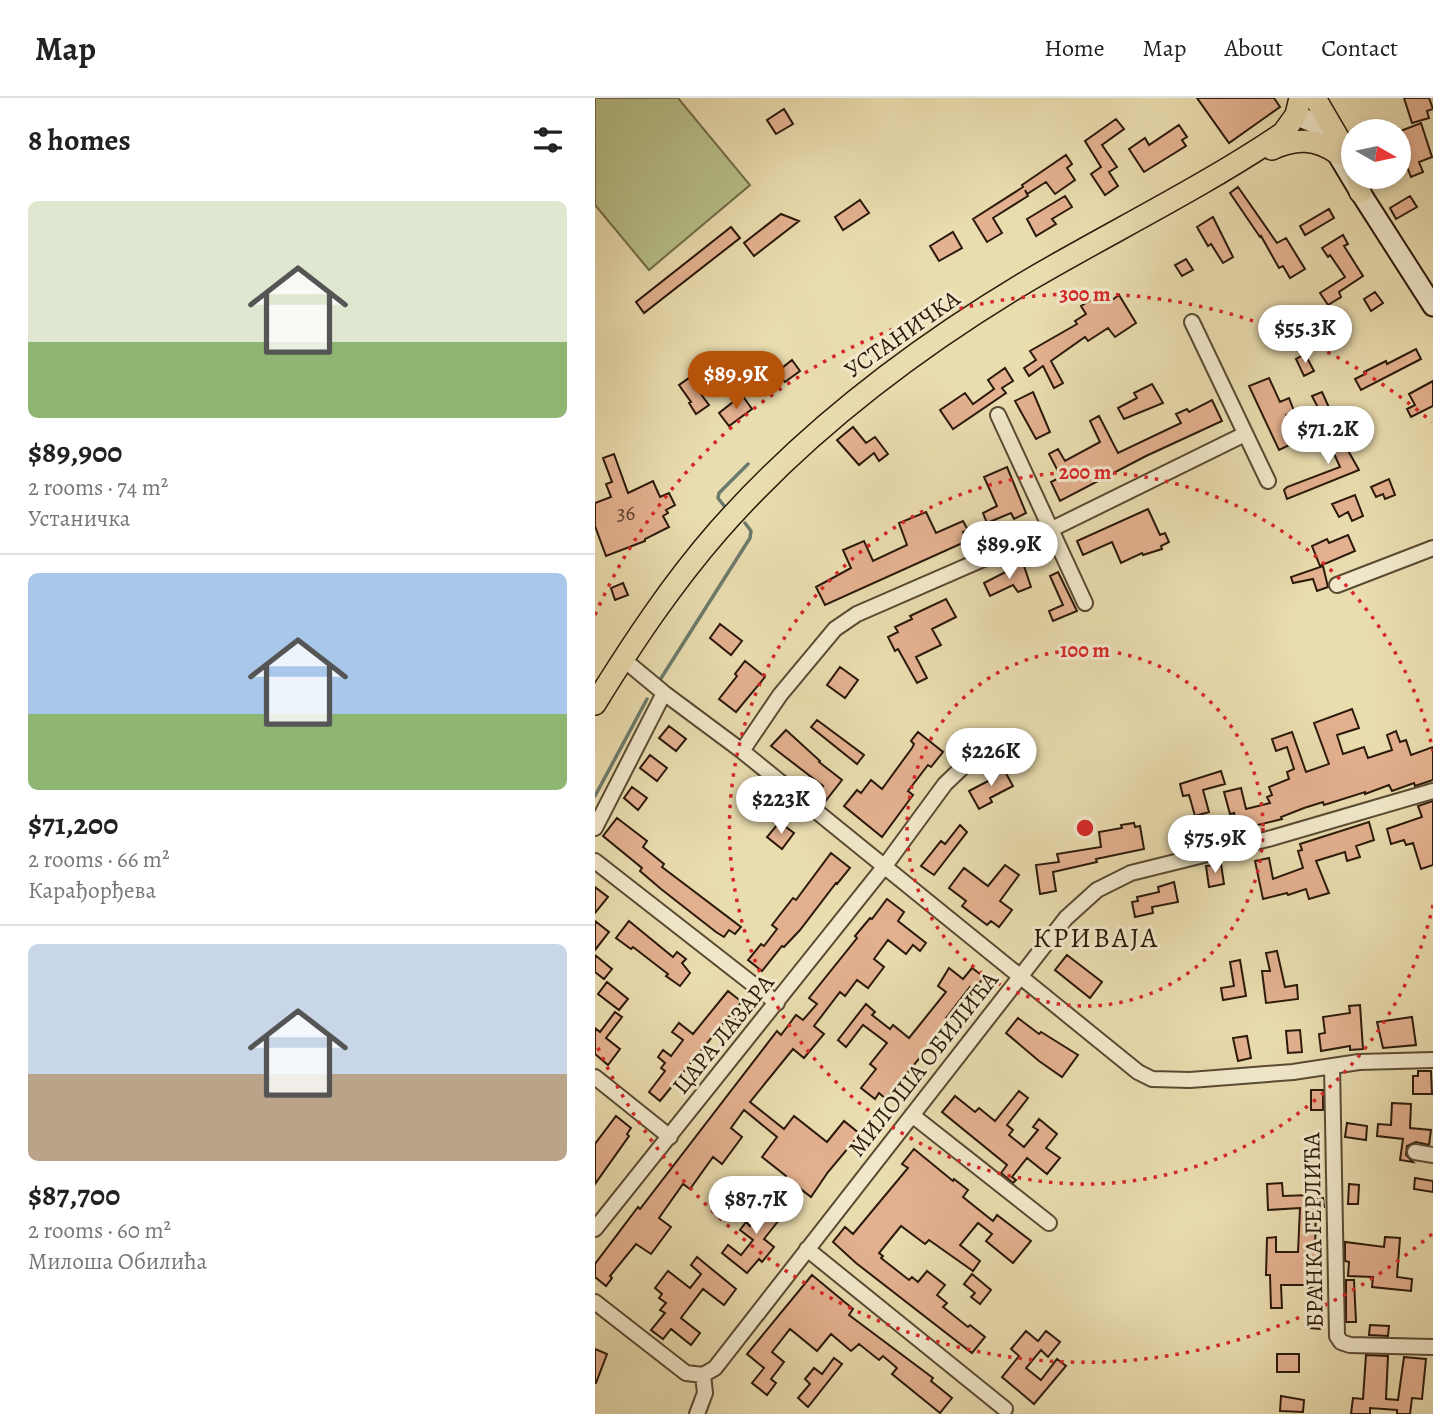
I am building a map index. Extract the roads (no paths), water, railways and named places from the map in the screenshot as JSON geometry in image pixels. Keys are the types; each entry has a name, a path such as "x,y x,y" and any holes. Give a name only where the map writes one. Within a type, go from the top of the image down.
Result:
{"main road":[{"path":"1315,98 1341,150"},
{"path":"1256,150 1283,133 1298,106"},
{"path":"1256,150 1272,149 1296,140 1319,143 1341,156"},
{"name":"УСТАНИЧКА","path":"595,704 681,577 720,529 807,442 869,388 993,302 1256,150"}],"street":[{"path":"1298,106 1341,153"},
{"path":"1361,189 1385,233 1433,306"},
{"path":"1192,322 1268,481"},
{"path":"998,415 1085,603"},
{"path":"742,751 780,695 835,629 857,614 1052,529 1245,434"},
{"path":"1338,585 1433,548"},
{"path":"623,659 742,751 1138,1072 1153,1079 1190,1080 1293,1072 1359,1062 1433,1060"},
{"path":"595,828 664,693"},
{"name":"ЦАРА ЛАЗАРА","path":"595,1229 884,867 945,784 964,765 994,746"},
{"name":"МИЛОША ОБИЛИЋА","path":"703,1375 715,1368 1066,918 1097,890 1131,873 1268,839 1433,791"},
{"path":"595,861 777,1003"},
{"name":"БРАНКА ГЕРЛИЋА","path":"1332,1066 1337,1336 1341,1342 1350,1345 1433,1347"},
{"path":"595,1077 670,1137"},
{"path":"912,1115 1049,1223"},
{"path":"1415,1152 1433,1155"},
{"path":"807,1249 1005,1409"},
{"path":"595,1302 686,1373 703,1375 705,1393 697,1414"}],"waterway":[{"path":"725,507 718,498 719,493 748,464"},
{"path":"658,683 750,538 751,531 745,523"},
{"path":"595,796 647,699"}],"district":[{"name":"КРИВАЈА","path":"1096,937"}]}
